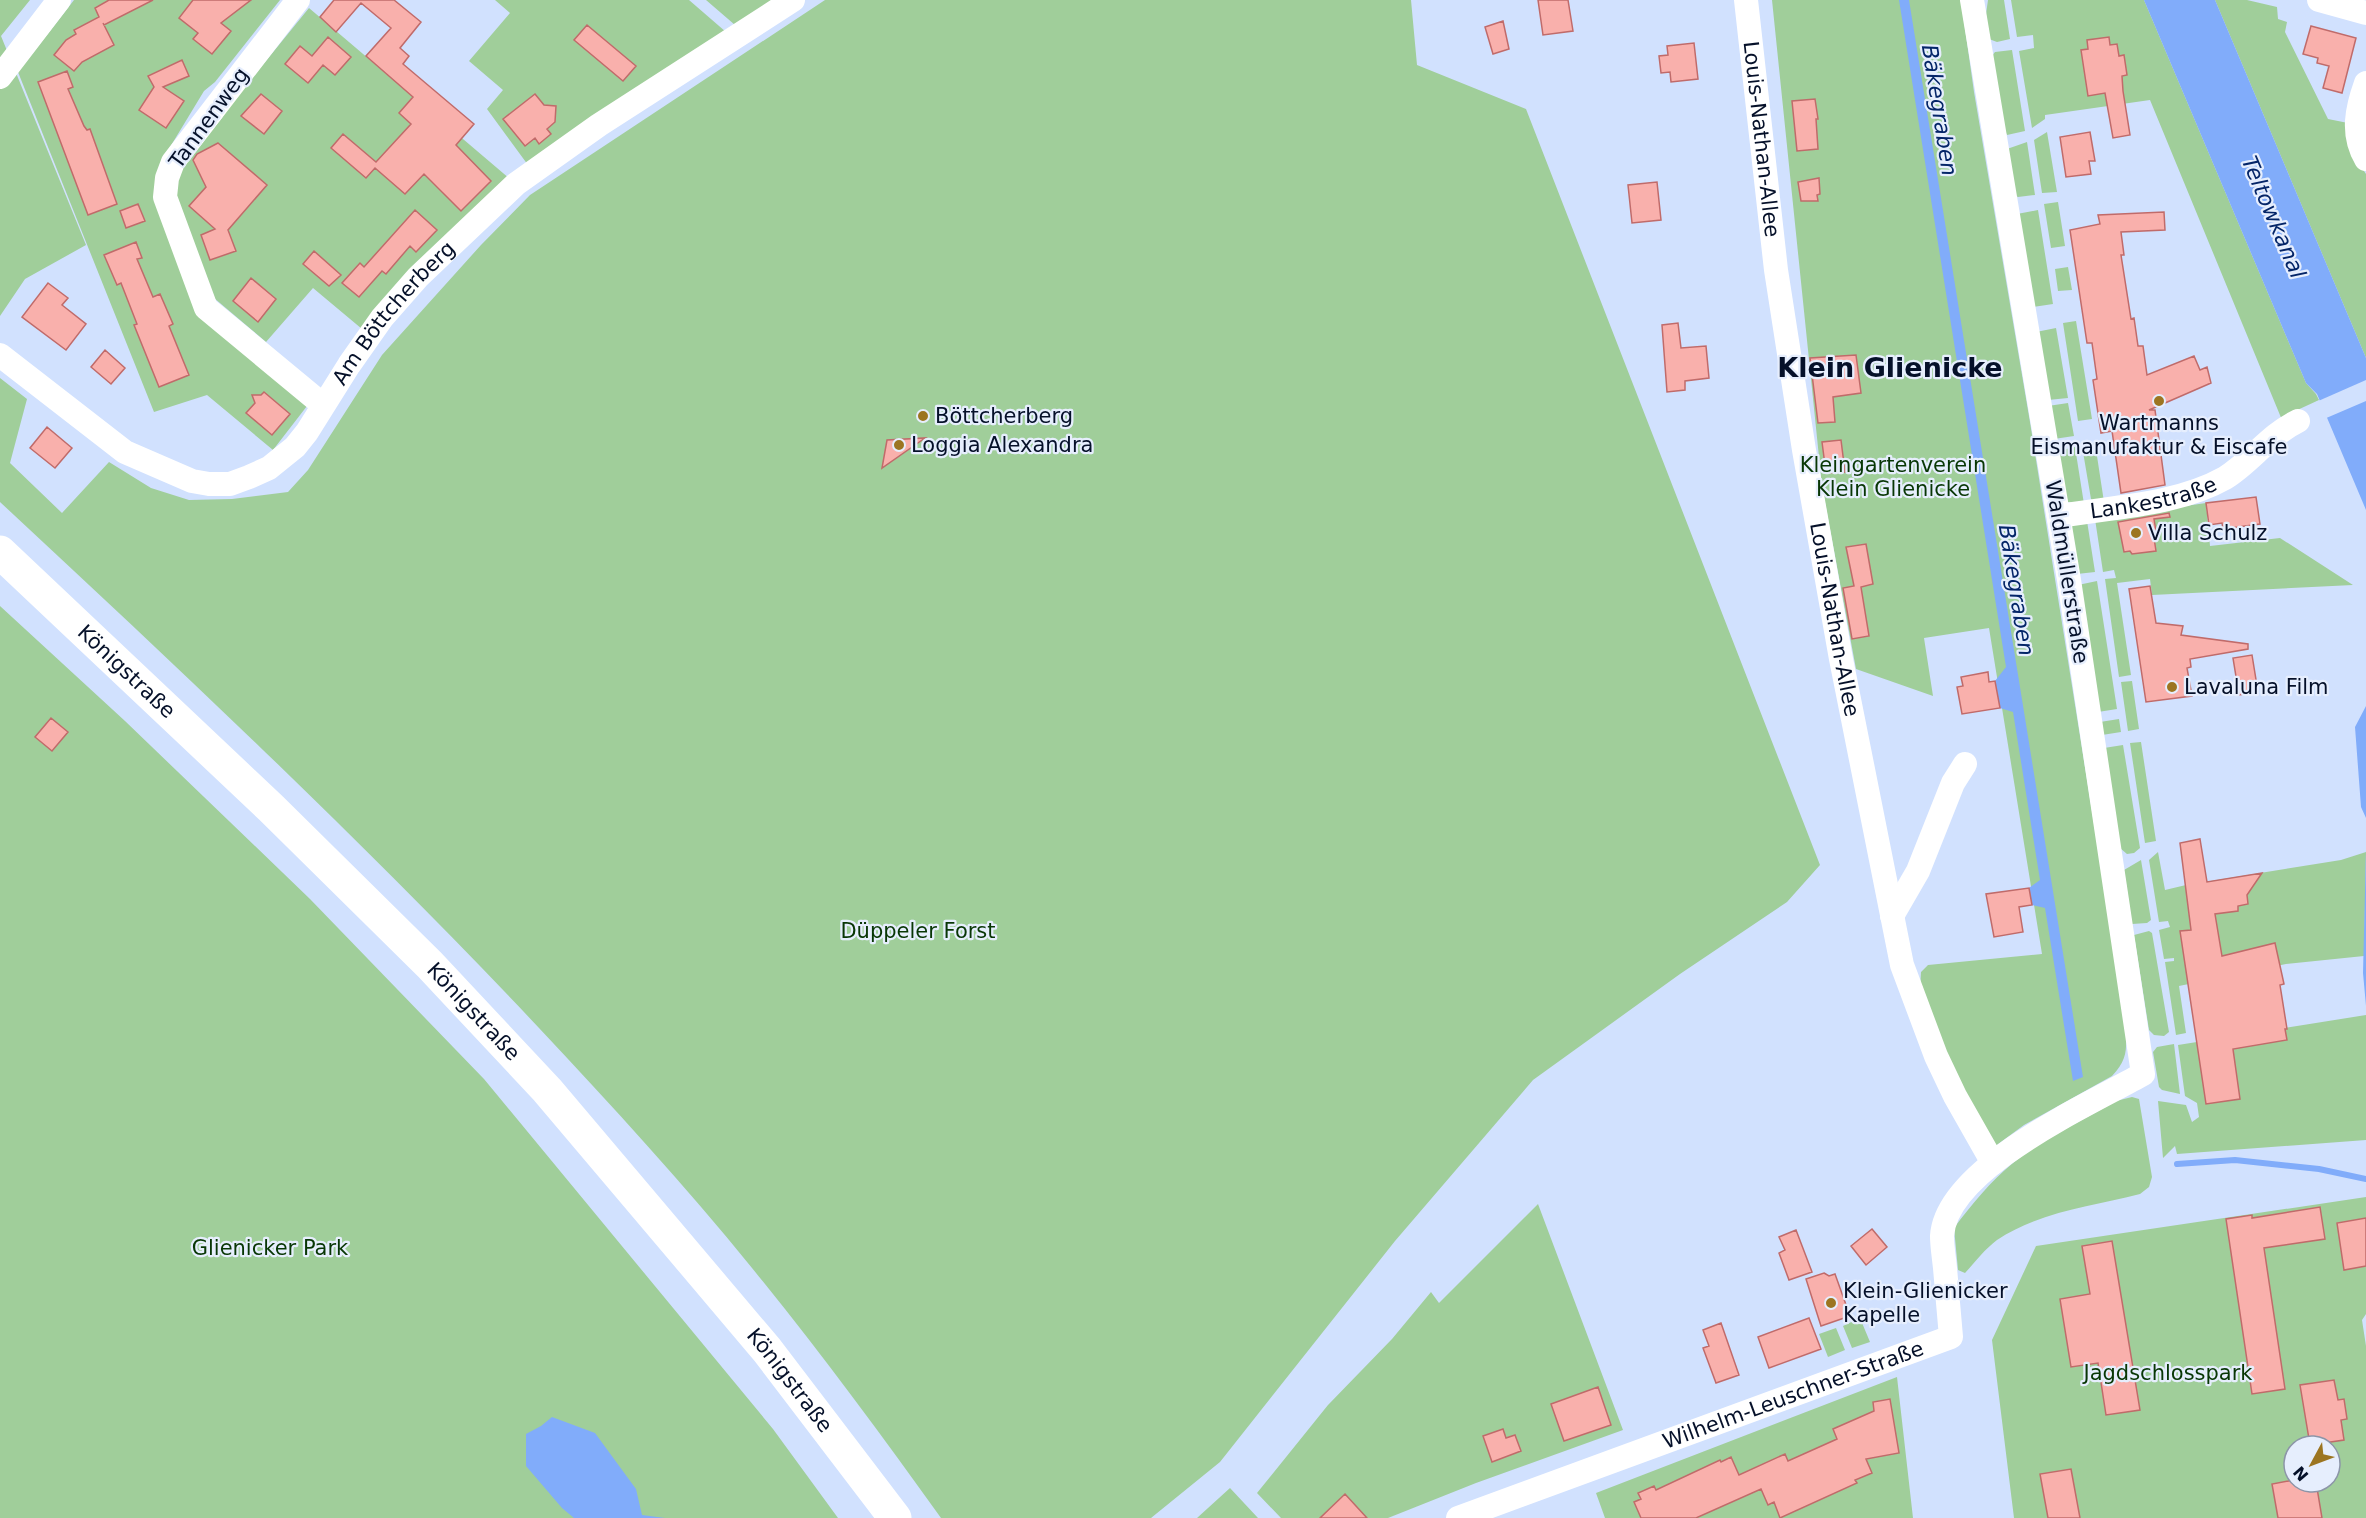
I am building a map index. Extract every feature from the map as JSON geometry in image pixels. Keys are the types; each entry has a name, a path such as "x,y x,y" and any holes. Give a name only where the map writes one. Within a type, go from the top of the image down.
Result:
{"main road":[{"name":"Königstraße","path":"0,552 271,807 430,965 548,1090 767,1350 895,1518"}],"street":[{"path":"0,77 59,0"},
{"name":"Tannenweg","path":"298,0 173,162 167,178 165,197 206,308 323,405"},
{"name":"Am Böttcherberg","path":"0,355 126,452 173,475 209,484 230,484 269,468 295,447 308,432 323,405 382,318 418,277 516,184 598,125 793,0"},
{"name":"Louis-Nathan-Allee","path":"1746,0 1776,270 1797,405 1841,659 1902,965 1924,1026 1955,1096 1993,1163"},
{"name":"Waldmüllerstraße","path":"1972,0 2058,516 2144,1074"},
{"path":"2319,0 2366,13"},
{"path":"2366,83 2358,106 2356,122 2366,159"},
{"name":"Lankestraße","path":"2058,516 2180,497 2199,490 2238,469 2279,431 2298,421"},
{"path":"1892,916 1918,871 1953,783 1965,764"},
{"name":"Wilhelm-Leuschner-Straße","path":"1458,1518 1951,1337 1942,1235 1949,1214 1959,1196 1974,1178 2023,1141 2144,1074"}],"green space":[{"path":"0,0 30,0 1,36 86,245 25,279 0,316"},
{"path":"74,0 280,0 215,82 204,91 161,162 196,309 307,406 273,450 207,395 154,412 18,72"},
{"path":"495,0 689,0 726,32 528,165 487,109 503,90 469,61 510,13"},
{"path":"706,0 773,0 735,25"},
{"name":"Düppeler Forst","path":"825,0 1411,0 1417,65 1526,109 1820,865 1787,902 1680,974 1533,1080 1395,1241 1220,1462 1151,1518 941,1518 801,1329 752,1268 594,1087 474,960 341,826 206,695 0,502 0,378 27,399 10,463 62,513 109,462 151,488 189,500 232,499 288,492 308,470 382,355 481,245 530,195"},
{"name":"Kleingartenverein Klein Glienicke","path":"1772,0 1961,0 2126,1025 2124,1058 2112,1076 2024,1125 1994,1147 1949,1064 1920,990 1921,972 1928,965 2042,954 1989,628 1924,638 1933,696 1856,669 1822,486"},
{"path":"1988,0 2004,0 2010,39 1997,42 1989,39 1986,14"},
{"path":"2011,0 2144,0 2306,383 2319,400 2293,412 2282,420 2150,100 2045,115 2045,119 2032,128 2019,51 2034,48 2033,35 2017,37"},
{"path":"2215,0 2247,0 2277,7 2278,19 2287,22 2285,32 2328,119 2348,123 2360,165 2366,174 2366,358"},
{"path":"309,8 510,179 362,329 313,288 266,342 214,298 176,197 177,172"},
{"path":"2012,50 2025,131 2007,135 2004,129 1992,56 1995,52"},
{"path":"2047,132 2057,192 2042,193 2034,140"},
{"path":"2027,142 2035,195 2018,197 2014,195 2007,149"},
{"path":"2058,202 2065,246 2051,248 2044,204"},
{"path":"2038,210 2053,304 2033,307 2017,214"},
{"path":"2068,267 2072,290 2058,291 2055,269"},
{"path":"2076,321 2092,419 2078,421 2063,323"},
{"path":"2056,328 2068,398 2048,400 2036,332"},
{"path":"2068,403 2074,436 2054,439 2048,406"},
{"path":"2095,443 2104,502 2091,499 2082,446"},
{"path":"2075,447 2084,504 2068,502 2056,455 2062,450"},
{"path":"2206,503 2210,546 2280,538 2353,585 2152,595 2150,579 2117,583 2131,675 2119,677 2105,579 2116,578 2114,570 2103,572 2095,519"},
{"path":"2087,521 2095,572 2077,574 2071,524"},
{"path":"2097,581 2117,709 2098,712 2078,585"},
{"name":"Glienicker Park","path":"0,606 125,721 310,899 484,1079 773,1429 838,1518 0,1518"},
{"path":"2132,681 2139,729 2128,731 2121,682"},
{"path":"2119,719 2121,732 2102,735 2100,722"},
{"path":"2141,742 2156,841 2145,843 2130,743"},
{"path":"2123,745 2140,848 2134,853 2127,854 2120,848 2104,748"},
{"path":"2158,852 2165,890 2341,860 2366,852 2364,956 2286,964 2179,986 2186,1033 2176,1035 2165,962 2174,961 2174,958 2164,959 2159,930 2170,927 2168,921 2159,922 2149,860"},
{"path":"2141,860 2151,920 2147,923 2132,924 2124,870"},
{"path":"2149,931 2152,933 2169,1032 2164,1036 2154,1035 2149,1030 2134,935"},
{"path":"2366,1015 2366,1140 2177,1154 2175,1146 2163,1158 2158,1101 2186,1105 2192,1122 2199,1117 2197,1103 2185,1096 2178,1045"},
{"path":"2174,1044 2180,1094 2162,1090 2159,1087 2153,1052 2157,1047"},
{"path":"2132,1097 2139,1099 2152,1177 2149,1187 2140,1194 2048,1216 2013,1230 1984,1251 1965,1273 1958,1270 1954,1228 1997,1178 2013,1163 2050,1138 2116,1101"},
{"name":"Jagdschlosspark","path":"2366,1197 2366,1314 2362,1320 2366,1346 2366,1518 2014,1518 1992,1340 2036,1246"},
{"path":"1538,1204 1623,1430 1476,1483 1388,1518 1281,1518 1257,1493 1328,1405 1392,1339 1431,1292 1439,1303"},
{"path":"1860,1318 1870,1342 1852,1348 1843,1326"},
{"path":"1836,1328 1845,1350 1828,1357 1819,1334"},
{"path":"1897,1377 1913,1518 1605,1518 1596,1493"},
{"path":"1230,1488 1258,1518 1197,1518"}],"water":[{"name":"Bäkegraben","path":"1899,0 1909,0 2083,1077 2073,1081 2045,908 2032,905 2029,888 2040,880 2013,712 2000,708 1995,681 2006,667"},
{"name":"Teltowkanal","path":"2144,0 2215,0 2366,358 2366,510 2317,394 2306,383"},
{"path":"2366,706 2366,818 2361,807 2355,727"},
{"path":"2366,850 2366,1006 2363,973"},
{"path":"552,1417 595,1433 636,1489 642,1515 665,1518 574,1518 562,1508 526,1466 526,1434"}],"pier":[{"path":"2366,380 2366,401 2324,419 2316,402"}],"building":[{"path":"109,0 153,0 104,25 114,45 82,62 74,71 54,55 66,40 76,34 74,30 99,17 95,8"},
{"path":"193,0 251,0 221,23 231,31 212,54 193,39 198,33 179,18"},
{"path":"334,0 394,0 421,22 400,48 409,56 403,64 474,124 456,145 491,181 461,211 424,174 405,194 375,168 366,178 331,148 343,134 376,162 411,124 399,113 413,97 366,56 391,28 361,3 336,32 320,17"},
{"path":"1538,0 1568,0 1573,31 1543,35"},
{"path":"1503,21 1509,49 1493,54 1485,27"},
{"path":"587,25 636,66 623,81 574,40"},
{"path":"2311,26 2356,38 2342,93 2323,88 2329,66 2317,63 2318,58 2303,54"},
{"path":"328,37 351,57 335,75 323,65 308,83 285,64 300,46 312,56"},
{"path":"2109,37 2110,45 2117,44 2119,56 2124,55 2127,75 2122,76 2123,91 2130,135 2113,138 2105,93 2088,96 2081,50 2088,49 2087,40"},
{"path":"1694,43 1698,79 1671,82 1670,72 1661,73 1659,56 1668,55 1667,46"},
{"path":"182,60 189,76 163,87 184,101 166,128 139,110 154,87 148,76"},
{"path":"67,71 73,87 68,89 84,126 87,130 90,129 117,204 88,215 38,82"},
{"path":"261,94 282,111 264,134 241,116"},
{"path":"535,94 544,105 556,106 555,122 547,129 551,134 539,144 535,138 525,146 503,119"},
{"path":"1815,99 1818,149 1797,151 1792,101"},
{"path":"2090,132 2095,161 2089,161 2091,174 2066,177 2060,137"},
{"path":"218,143 267,185 228,230 236,251 210,260 201,235 215,229 189,206 206,187 193,160 197,154"},
{"path":"1819,178 1818,201 1801,201 1798,182"},
{"path":"1657,182 1661,220 1632,223 1628,185"},
{"path":"138,204 145,221 126,228 120,211"},
{"path":"415,210 437,230 416,252 410,246 386,274 382,271 359,297 342,283 360,263 364,267"},
{"path":"2164,212 2165,230 2121,232 2124,255 2121,255 2131,319 2134,318 2138,346 2143,346 2147,375 2194,356 2200,370 2207,367 2211,383 2149,410 2155,410 2165,485 2121,493 2112,431 2101,433 2093,380 2097,379 2092,343 2087,343 2070,230 2100,224 2098,215"},
{"path":"136,242 142,258 137,259 153,297 160,294 173,324 169,326 189,375 159,387 134,325 137,324 121,283 117,285 104,255"},
{"path":"314,251 341,275 329,286 303,264"},
{"path":"251,278 276,299 258,322 233,301"},
{"path":"48,283 68,298 62,305 86,324 66,350 22,317"},
{"path":"1678,323 1681,348 1706,346 1709,378 1685,381 1685,390 1667,392 1662,325"},
{"path":"105,350 125,368 111,384 91,367"},
{"path":"1856,355 1861,393 1833,397 1835,422 1818,423 1810,358"},
{"path":"264,392 290,414 272,435 246,413 255,403 252,395 261,395"},
{"path":"47,427 72,448 55,468 30,448"},
{"name":"Loggia Alexandra","path":"925,438 882,468 887,440"},
{"path":"1841,440 1845,472 1826,473 1822,442"},
{"path":"2256,497 2260,524 2223,529 2222,523 2209,525 2206,503"},
{"name":"Villa Schulz","path":"2169,513 2170,517 2154,519 2157,537 2154,538 2156,551 2132,554 2130,551 2124,552 2118,522"},
{"path":"1866,544 1873,584 1861,587 1869,636 1852,639 1843,588 1854,586 1846,547"},
{"path":"2150,586 2156,623 2183,626 2181,635 2248,644 2248,649 2190,659 2191,667 2187,668 2192,696 2146,702 2129,589"},
{"path":"2252,655 2258,692 2239,695 2233,658"},
{"path":"1988,672 1989,682 1995,681 2000,708 1962,714 1957,687 1963,686 1961,677"},
{"path":"51,718 68,732 52,751 35,737"},
{"path":"2200,839 2207,882 2262,873 2247,895 2248,904 2238,906 2238,911 2215,914 2222,956 2275,943 2284,984 2280,985 2287,1029 2285,1029 2287,1040 2233,1049 2240,1099 2206,1104 2180,931 2191,930 2180,843"},
{"path":"2029,888 2032,905 2019,907 2023,932 1994,937 1986,894"},
{"path":"2320,1207 2325,1239 2264,1248 2285,1389 2252,1394 2226,1219 2252,1215 2252,1218"},
{"path":"2366,1218 2366,1266 2344,1270 2337,1223"},
{"path":"1872,1229 1887,1247 1866,1265 1851,1246"},
{"path":"1796,1230 1812,1272 1789,1280 1779,1253 1785,1250 1779,1237"},
{"path":"2112,1241 2140,1410 2106,1415 2098,1363 2071,1367 2060,1299 2090,1294 2082,1246"},
{"name":"Klein-Glienicker Kapelle","path":"1824,1273 1829,1276 1835,1274 1850,1316 1821,1326 1806,1279"},
{"path":"1809,1318 1821,1349 1769,1368 1758,1337"},
{"path":"1721,1323 1739,1375 1716,1383 1703,1348 1709,1346 1703,1330"},
{"path":"2334,1380 2338,1400 2344,1399 2347,1419 2341,1420 2344,1440 2342,1440 2342,1434 2308,1434 2300,1385"},
{"path":"1598,1387 1611,1425 1564,1441 1551,1404"},
{"path":"1890,1399 1899,1453 1866,1459 1872,1473 1855,1480 1857,1483 1780,1518 1774,1502 1768,1505 1761,1489 1696,1518 1641,1518 1634,1502 1641,1499 1638,1493 1654,1486 1656,1490 1731,1457 1739,1475 1785,1454 1788,1461 1837,1439 1833,1429 1874,1411 1873,1402"},
{"path":"1503,1429 1506,1438 1515,1435 1521,1451 1492,1462 1483,1436"},
{"path":"2071,1469 2080,1518 2048,1518 2040,1474"},
{"path":"2282,1482 2282,1494 2318,1494 2322,1518 2278,1518 2272,1484"},
{"path":"1345,1494 1367,1518 1320,1518"}],"waterway":[{"name":"Bäkegraben","path":"2177,1164 2235,1160 2319,1169 2366,1179"}],"place":[{"name":"Wartmanns Eismanufaktur & Eiscafe","path":"2159,401"},
{"name":"Böttcherberg","path":"923,416"},
{"name":"Loggia Alexandra","path":"899,445"},
{"name":"Villa Schulz","path":"2136,533"},
{"name":"Lavaluna Film","path":"2172,687"},
{"name":"Klein-Glienicker Kapelle","path":"1831,1303"}],"district":[{"name":"Klein Glienicke","path":"1890,368"}]}
